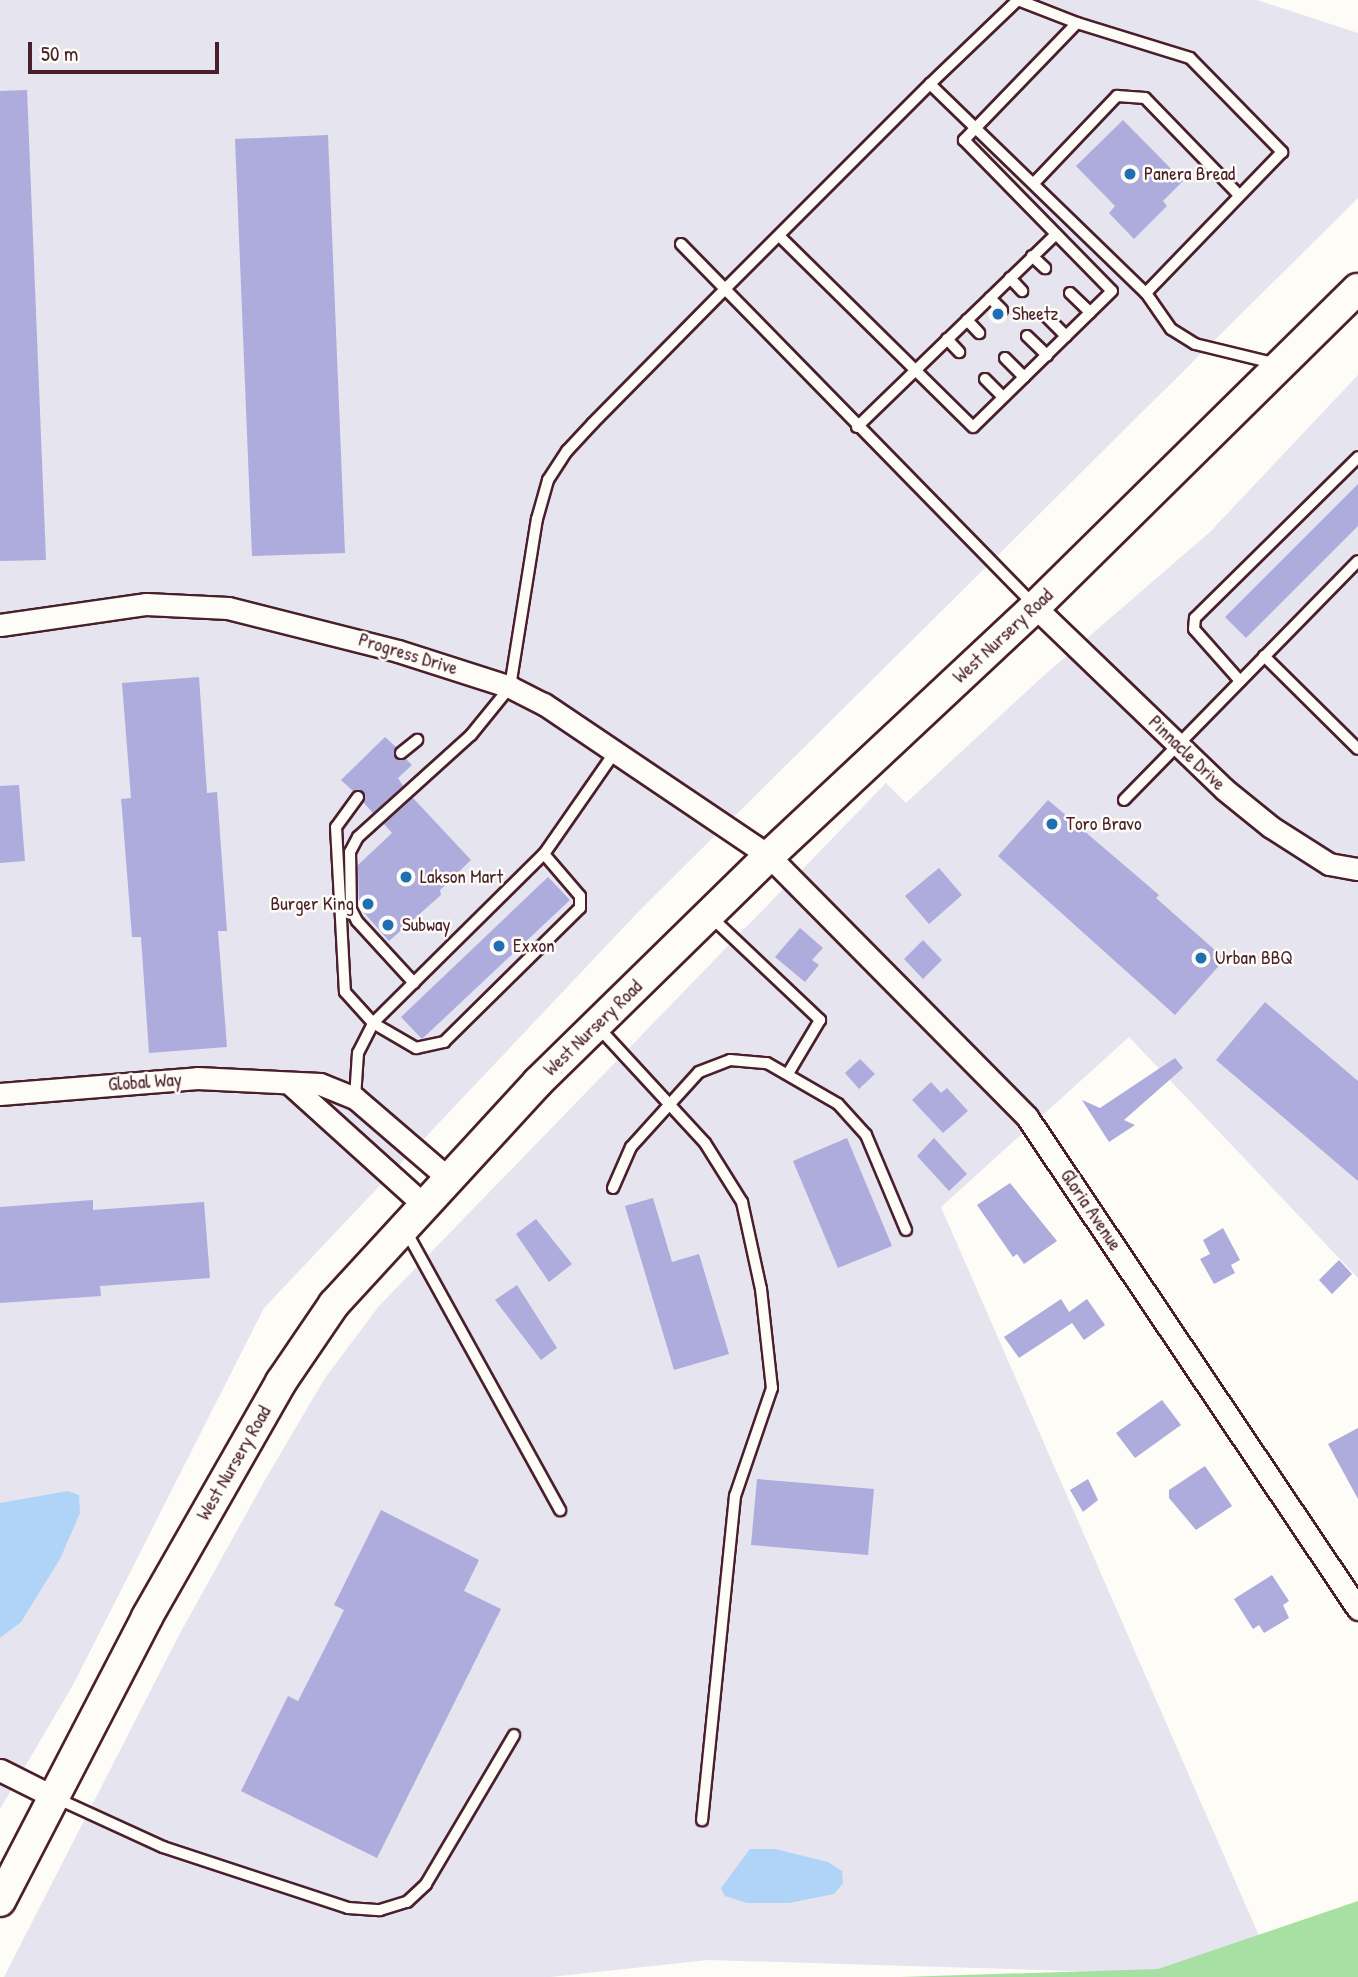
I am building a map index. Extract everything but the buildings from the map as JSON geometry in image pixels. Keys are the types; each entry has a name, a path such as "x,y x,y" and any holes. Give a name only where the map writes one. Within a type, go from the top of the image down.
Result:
{"main road":[{"name":"West Nursery Road","path":"0,1901 147,1617 281,1382 334,1304 447,1177 596,1025 768,856 1035,607 1358,289"}],"street":[{"name":"Progress Drive","path":"0,625 146,604 228,608 318,628 510,687 615,752 768,856"},
{"name":"Pinnacle Drive","path":"1035,607 1178,745 1271,827 1329,864 1358,869"},
{"name":"Gloria Avenue","path":"768,856 1027,1118 1358,1609"},
{"name":"Global Way","path":"0,1094 197,1078 320,1084 355,1098 447,1177"},
{"path":"289,1083 413,1215"},
{"path":"0,1770 54,1797"}],"lane":[{"path":"414,983 351,909 350,852 358,837 438,761 471,735 510,687 517,626 548,480 566,451 930,84 1018,0 1077,23 1190,58 1282,152 1146,293"},
{"path":"779,236 973,427 1112,291 964,140 1077,23"},
{"path":"930,84 1035,182 1146,293 1171,329 1195,344 1283,365"},
{"path":"1035,182 1117,96 1145,98 1239,195"},
{"path":"857,427 1056,234"},
{"path":"681,244 723,291 1035,607"},
{"path":"1032,256 1045,268"},
{"path":"1010,278 1022,290"},
{"path":"1070,293 1090,312"},
{"path":"990,298 1002,310"},
{"path":"1047,317 1066,336"},
{"path":"967,320 979,332"},
{"path":"1027,336 1046,355"},
{"path":"947,339 959,352"},
{"path":"1005,358 1024,377"},
{"path":"985,379 1003,397"},
{"path":"1240,681 1194,629 1195,618 1358,457"},
{"path":"1124,800 1358,561"},
{"path":"1264,656 1358,749"},
{"path":"401,753 416,740"},
{"path":"355,1098 358,1053 373,1023 544,854 615,752"},
{"path":"358,797 336,827 345,992 373,1023 416,1048 444,1042 573,919 580,896 544,854"},
{"path":"709,915 820,1020 789,1072"},
{"path":"596,1025 705,1143 742,1202 761,1289 772,1388 735,1496 702,1820"},
{"path":"613,1188 631,1147 667,1102 699,1072 730,1060 767,1063 789,1072 838,1104 866,1135 906,1230"},
{"path":"413,1215 560,1510"},
{"path":"54,1797 163,1847 348,1908 380,1910 407,1902 426,1884 514,1735"}],"shaded area":[{"path":"0,0 1257,0 1358,33 1358,198 641,909 264,1308 73,1685 0,1809"},
{"path":"1358,375 1358,1278 1129,1037 941,1207 1277,1977 708,1960 550,1977 4,1977 178,1637 265,1480 325,1378 379,1306 886,783 906,803 1041,678 1210,532"}],"green space":[{"path":"1358,1901 1358,1977 901,1977 1158,1969"}],"water":[{"path":"68,1491 79,1495 80,1513 60,1559 21,1622 0,1638 0,1503"},
{"path":"750,1849 775,1849 828,1862 842,1871 843,1883 834,1894 789,1903 747,1903 725,1896 721,1888"}],"place":[{"name":"Panera Bread","path":"1130,174"},
{"name":"Sheetz","path":"998,314"},
{"name":"Toro Bravo","path":"1052,824"},
{"name":"Lakson Mart","path":"406,877"},
{"name":"Burger King","path":"368,904"},
{"name":"Subway","path":"388,925"},
{"name":"Exxon","path":"499,946"},
{"name":"Urban BBQ","path":"1201,958"}]}
